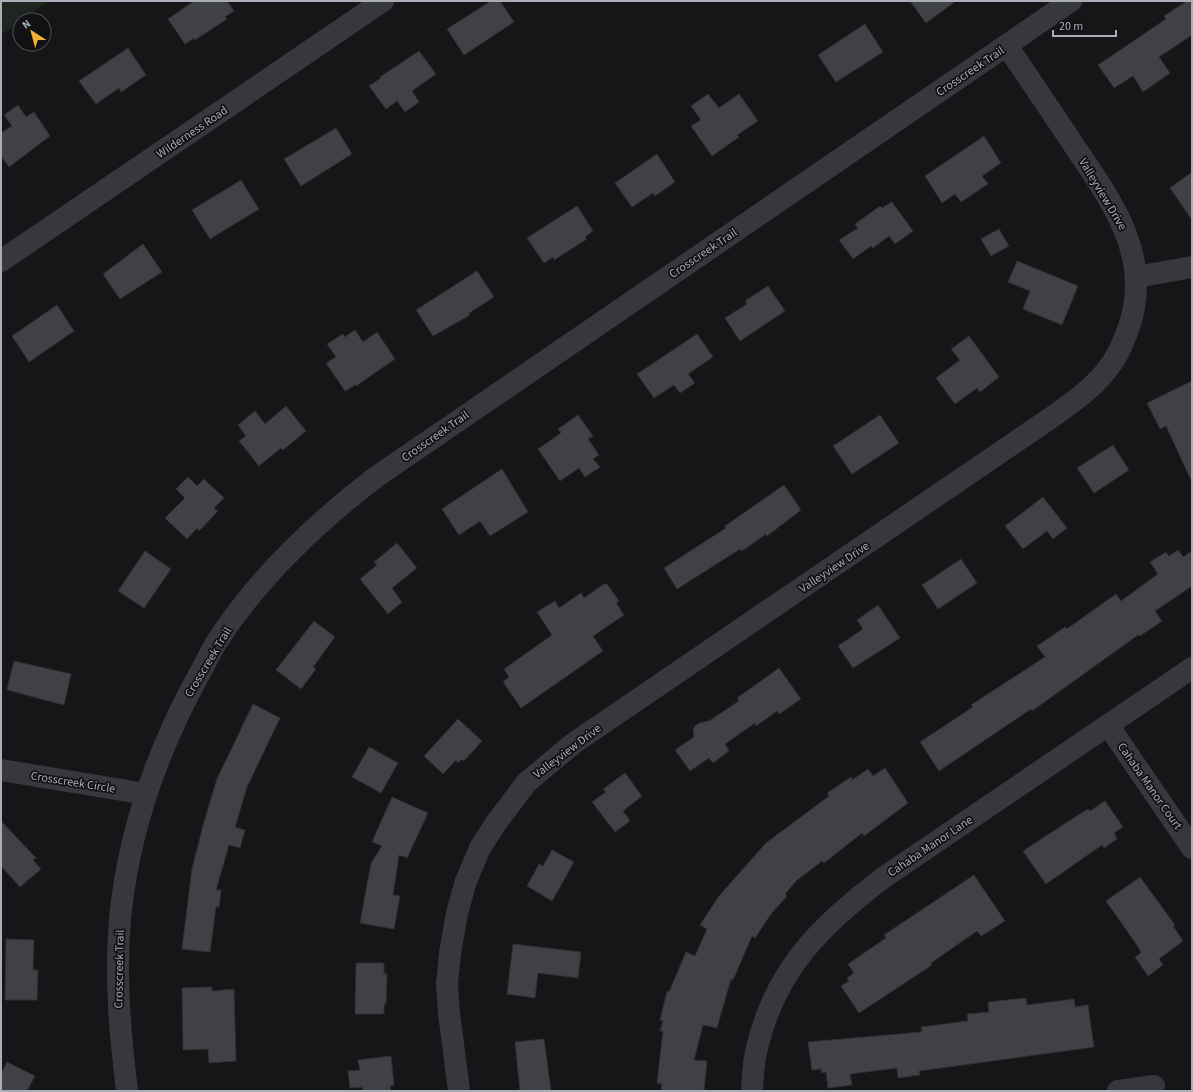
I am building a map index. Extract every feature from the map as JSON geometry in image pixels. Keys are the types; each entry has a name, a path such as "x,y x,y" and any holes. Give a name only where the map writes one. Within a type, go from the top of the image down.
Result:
{"street":[{"name":"Wilderness Road","path":"1,261 383,1"},
{"name":"Crosscreek Trail","path":"127,1091 119,1020 117,973 120,919 132,850 146,794 159,755 178,714 216,643 271,573 340,505 376,477 1072,1"},
{"name":"Valleyview Drive","path":"459,1091 449,1013 448,984 450,953 457,913 466,881 480,848 496,823 527,782 574,743 1048,420 1089,389 1109,367 1125,339 1134,312 1136,277 1133,254 1116,212 1007,46"},
{"path":"1136,277 1164,274 1192,267"},
{"name":"Cahaba Manor Lane","path":"752,1091 756,1049 771,1005 792,965 816,935 840,911 883,878 1192,668"},
{"name":"Cahaba Manor Court","path":"1108,725 1192,848"},
{"name":"Crosscreek Circle","path":"1,770 146,794"},
{"path":"1118,1091 1154,1086"}],"shaded area":[{"path":"1,1 49,1 33,12 12,12 12,27 1,35"}],"building":[{"path":"194,1 227,1 234,11 225,17 227,19 195,40 194,38 185,44 168,19"},
{"path":"491,1 500,1 514,22 464,55 447,29"},
{"path":"910,1 956,1 926,23"},
{"path":"1187,1 1192,1 1192,35 1159,57 1170,73 1143,92 1133,76 1114,88 1098,65 1166,19 1164,16"},
{"path":"865,24 883,52 836,82 818,55"},
{"path":"128,48 146,75 121,92 119,88 96,104 79,81"},
{"path":"419,51 436,74 412,91 419,102 405,112 397,101 386,109 369,86"},
{"path":"708,94 719,108 739,94 758,121 737,135 739,137 712,156 691,126 701,120 691,106"},
{"path":"18,105 26,117 34,112 50,136 9,167 1,156 1,133 12,126 4,115"},
{"path":"336,128 352,154 301,186 284,159"},
{"path":"984,136 1001,163 982,176 988,184 961,202 955,194 942,203 925,176"},
{"path":"657,154 675,182 655,196 653,193 632,207 615,183"},
{"path":"1192,172 1192,220 1170,188"},
{"path":"241,180 259,209 210,239 192,210"},
{"path":"892,202 913,231 895,244 889,236 873,248 871,246 853,259 839,240 858,228 855,224 880,206 882,208"},
{"path":"577,206 593,231 585,237 587,239 554,260 553,257 544,263 527,238"},
{"path":"999,229 1009,246 991,256 981,239"},
{"path":"143,244 162,272 120,299 103,274"},
{"path":"1017,261 1078,286 1062,325 1023,309 1030,291 1008,282"},
{"path":"477,271 494,297 469,313 470,315 433,336 416,310"},
{"path":"768,286 785,311 740,341 725,318 747,304 745,301"},
{"path":"57,305 74,331 29,362 12,336"},
{"path":"355,330 363,342 377,332 395,359 356,386 355,385 345,391 326,363 336,357 327,344 343,334 345,337"},
{"path":"697,334 713,357 688,374 695,383 680,393 674,385 654,398 637,374"},
{"path":"969,336 999,377 980,392 977,388 955,404 936,378 960,360 951,349"},
{"path":"1192,381 1192,482 1166,426 1160,429 1147,403"},
{"path":"286,406 306,431 283,450 281,448 259,466 239,441 246,436 238,425 255,411 265,424"},
{"path":"578,415 593,436 588,439 599,455 593,459 600,467 585,477 579,468 560,481 538,449 561,433 558,429"},
{"path":"880,415 899,443 852,474 833,446"},
{"path":"1113,445 1129,470 1094,493 1077,468"},
{"path":"502,469 528,512 490,536 480,521 459,535 442,509"},
{"path":"188,477 197,486 204,479 224,498 214,508 218,511 199,531 197,528 187,539 165,518 185,498 176,489"},
{"path":"784,485 801,510 767,536 766,534 742,551 740,549 677,589 664,568 726,528 725,526"},
{"path":"1043,497 1067,528 1053,539 1047,531 1023,549 1005,526"},
{"path":"397,543 417,568 392,588 402,602 388,614 360,579 377,565 374,562"},
{"path":"1178,550 1183,557 1192,551 1192,586 1155,611 1162,621 1140,636 1138,635 1032,711 1031,709 939,771 920,742 973,707 971,705 1045,657 1037,646 1065,627 1066,629 1071,626 1116,594 1121,601 1158,574 1150,562 1166,552 1169,556"},
{"path":"145,551 171,569 144,608 118,591"},
{"path":"961,559 977,583 938,609 922,585"},
{"path":"604,584 607,584 619,601 616,603 624,615 593,636 603,651 521,708 503,682 509,677 504,669 552,635 537,612 555,601 559,608 581,593 584,598"},
{"path":"878,605 900,638 853,668 838,646 863,629 857,620"},
{"path":"314,621 335,637 313,667 316,669 301,689 276,670"},
{"path":"14,661 71,674 64,705 7,690"},
{"path":"779,668 801,699 779,714 777,711 756,726 755,723 725,744 729,751 713,763 709,758 690,771 675,750 694,737 693,729 696,725 709,721 739,701 737,698"},
{"path":"253,704 280,718 247,787 235,827 245,830 240,848 229,845 216,890 221,890 219,907 216,906 210,952 182,949 192,869 204,822 217,779"},
{"path":"458,719 482,741 464,761 462,759 458,763 456,760 443,774 424,756"},
{"path":"369,747 398,763 381,793 352,777"},
{"path":"885,768 908,803 864,836 862,833 824,863 822,861 796,881 785,894 787,896 771,914 755,938 752,936 733,980 731,979 717,1028 703,1025 694,1060 707,1061 704,1091 661,1091 662,1084 657,1083 663,1031 660,1031 663,1021 660,1020 667,991 669,992 686,952 695,956 707,929 700,925 719,896 766,843 829,796 827,793 851,777 852,780 868,769 873,776"},
{"path":"625,773 642,796 623,811 630,821 615,832 592,802 606,792 603,789"},
{"path":"392,797 428,813 407,858 399,855 393,895 400,896 394,929 360,923 371,863 382,846 372,842"},
{"path":"1105,801 1123,827 1114,833 1117,839 1104,848 1102,845 1046,884 1023,851 1088,809 1090,811"},
{"path":"1,821 36,858 33,860 41,869 20,887 1,866"},
{"path":"552,850 574,862 552,901 527,886 539,864 543,866"},
{"path":"974,875 1005,921 981,936 977,931 931,963 932,965 859,1013 841,986 849,981 847,978 854,973 848,964 886,938 884,935"},
{"path":"1140,877 1175,925 1173,926 1183,941 1159,959 1163,965 1148,976 1135,957 1141,953 1139,948 1106,901"},
{"path":"6,939 34,940 33,970 38,970 37,1000 5,1000"},
{"path":"513,944 581,952 578,978 538,973 535,998 507,994"},
{"path":"356,963 384,963 384,974 387,974 386,1004 384,1004 384,1014 355,1014"},
{"path":"212,987 212,991 234,989 236,1061 209,1063 208,1049 183,1050 182,988"},
{"path":"1026,998 1027,1005 1074,999 1075,1007 1088,1005 1094,1047 919,1071 920,1075 898,1078 897,1068 850,1074 852,1085 828,1088 826,1072 822,1073 821,1069 812,1070 808,1042 922,1032 921,1027 968,1021 967,1014 989,1012 988,1002"},
{"path":"544,1039 551,1091 520,1091 515,1042"},
{"path":"391,1056 394,1085 390,1086 391,1091 363,1091 362,1087 350,1088 348,1071 360,1070 358,1060"},
{"path":"7,1062 35,1076 27,1091 1,1091 1,1073"}]}
